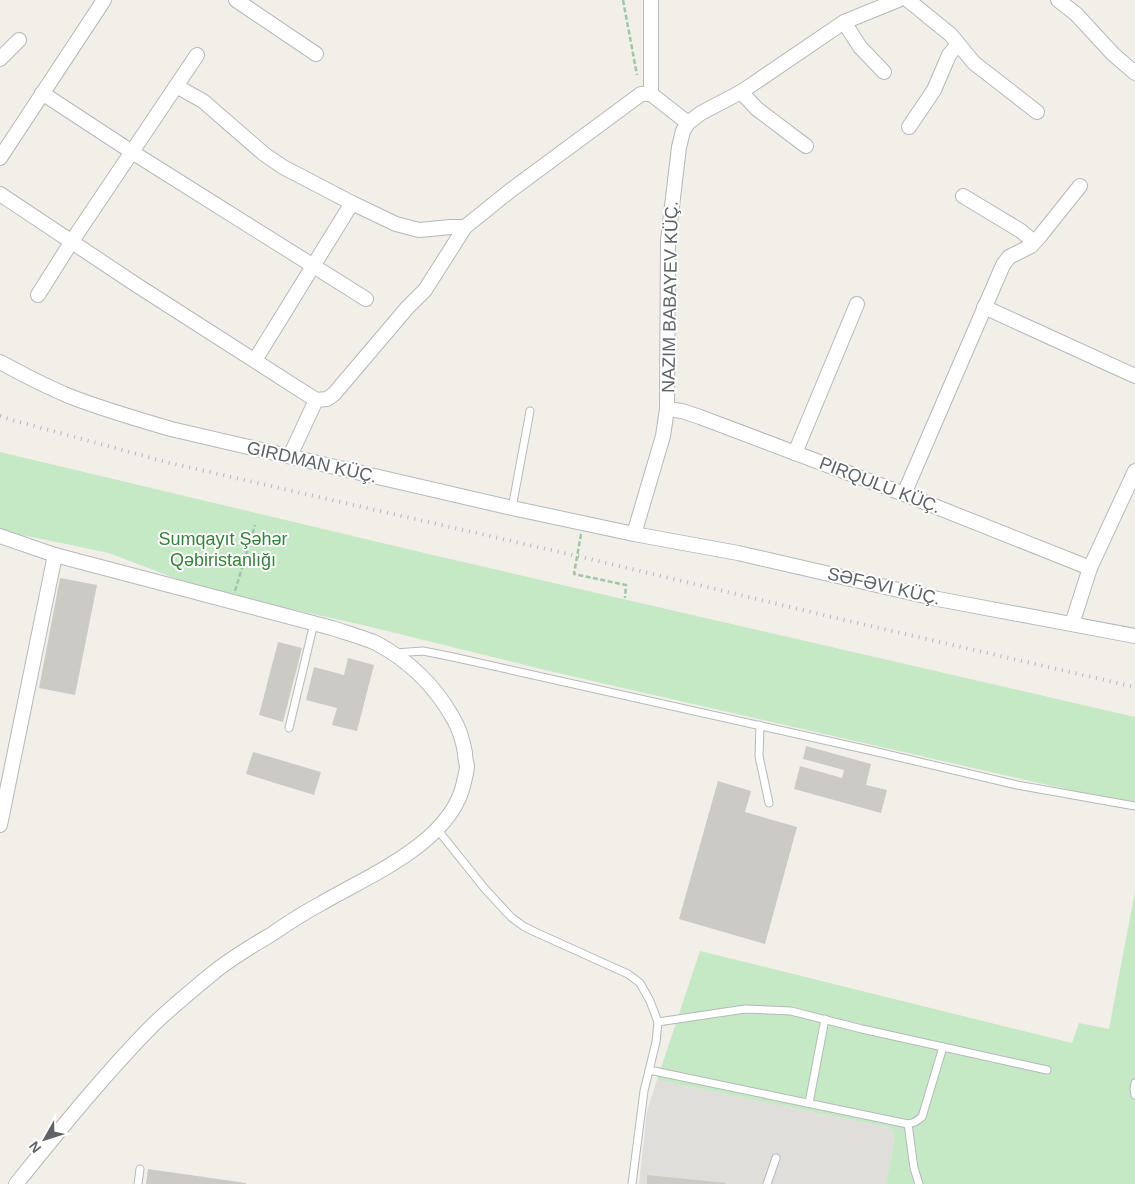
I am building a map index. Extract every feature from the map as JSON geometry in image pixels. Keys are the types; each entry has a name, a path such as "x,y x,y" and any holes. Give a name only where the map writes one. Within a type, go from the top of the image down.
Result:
{"street":[{"path":"0,158 104,0"},
{"path":"236,0 316,54"},
{"path":"646,94 651,0"},
{"path":"646,94 688,123 701,113 741,92 844,22 898,0"},
{"path":"908,0 945,28 974,63 1037,112"},
{"path":"1058,0 1076,14 1113,54 1135,74"},
{"path":"844,22 860,47 884,72"},
{"path":"0,59 19,40"},
{"path":"909,127 934,90 949,55 958,44"},
{"path":"38,295 196,55"},
{"path":"176,86 203,100 264,154 283,167 352,203 396,224 419,230 466,227"},
{"path":"741,92 757,109 806,146"},
{"path":"42,93 132,152 366,299"},
{"path":"0,194 316,400 327,399 334,394 407,308 425,290 466,227 511,190 646,94"},
{"name":"NAZIM BABAYEV KÜÇ.","path":"634,534 663,436 667,409 668,240 679,148 683,131 688,123"},
{"path":"904,494 1003,265 1010,257 1031,246 1080,186"},
{"path":"963,196 1020,231 1034,242"},
{"path":"255,360 352,203"},
{"path":"795,453 857,304"},
{"path":"984,307 1135,376"},
{"name":"GIRDMAN KÜÇ.","path":"0,362 31,379 69,396 172,429 512,508 634,534"},
{"path":"290,456 316,400"},
{"name":"PIRQULU KÜÇ.","path":"667,409 682,411 700,417 904,494 1090,568"},
{"path":"1072,624 1090,568 1135,471"},
{"name":"SƏFƏVI KÜÇ.","path":"634,534 775,561 938,599 1135,636"},
{"path":"0,536 55,554 314,623 356,635 375,643 412,667 444,702 457,724 464,745 467,767 462,793 452,812 438,829 396,862 320,904 240,953 189,992 151,1027 112,1069 16,1184"},
{"path":"0,825 55,554"}],"lane":[{"path":"512,508 530,410"},
{"path":"289,728 314,623"},
{"path":"393,653 423,651 453,657 760,725 1017,785 1135,806"},
{"path":"760,725 759,756 769,803"},
{"path":"438,829 484,889 511,917 535,932 628,974 640,983 650,1001 658,1022 656,1042 644,1091 632,1184"},
{"path":"658,1022 745,1009 791,1010 862,1029 1048,1070"},
{"path":"808,1103 825,1019"},
{"path":"649,1070 908,1124 915,1122 922,1116 943,1047"},
{"path":"1135,1082 1135,1095"},
{"path":"908,1124 914,1168 919,1184"},
{"path":"767,1184 776,1158"},
{"path":"138,1184 140,1169"}],"path":[{"path":"623,0 646,94"},
{"path":"582,523 574,574 626,585 625,598"},
{"path":"232,602 255,525"}],"shaded area":[{"path":"657,1080 891,1128 895,1137 886,1184 639,1184 647,1111"}],"green space":[{"name":"Sumqayıt Şəhər Qəbiristanlığı","path":"0,452 437,556 1135,717 1135,805 549,671 367,626 206,590 109,553 3,531 0,530"},
{"path":"1135,891 1135,1184 886,1184 895,1137 891,1128 657,1080 700,951 1072,1043 1079,1023 1109,1029"}],"building":[{"path":"60,578 97,585 75,695 39,688"},
{"path":"278,642 302,648 283,722 259,715"},
{"path":"348,658 374,665 357,731 332,725 337,708 306,700 314,667 344,675"},
{"path":"806,746 871,764 866,785 887,790 881,813 794,789 800,766 842,778 844,770 803,759"},
{"path":"253,752 321,772 314,795 246,774"},
{"path":"718,781 751,791 745,812 797,827 765,944 679,919"},
{"path":"148,1169 246,1183 246,1184 146,1184"},
{"path":"647,1175 726,1183 647,1184"}],"railway":[{"path":"0,416 170,463 1135,687"}]}
